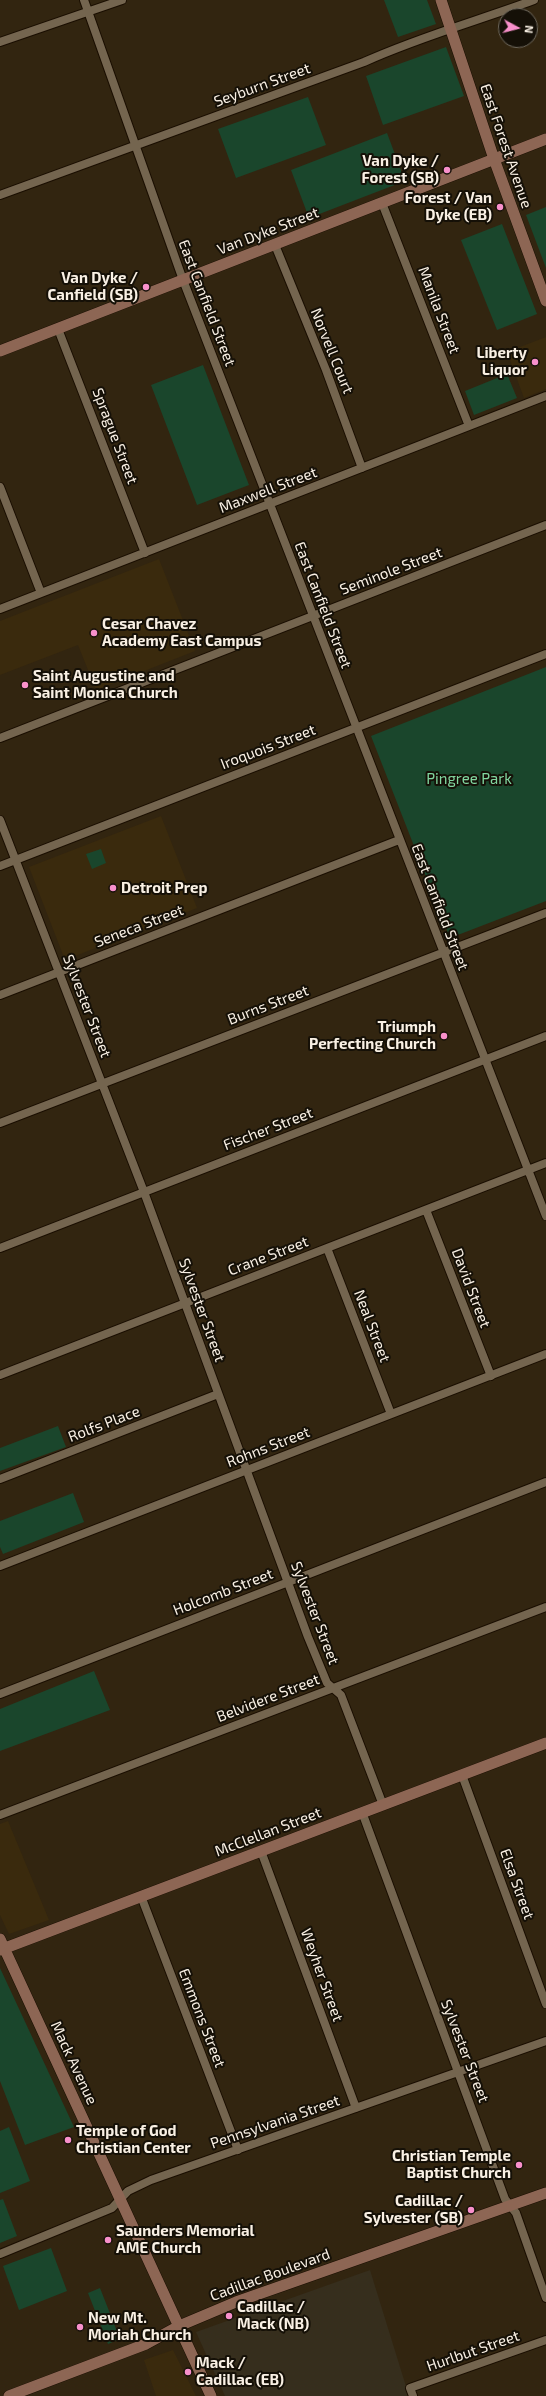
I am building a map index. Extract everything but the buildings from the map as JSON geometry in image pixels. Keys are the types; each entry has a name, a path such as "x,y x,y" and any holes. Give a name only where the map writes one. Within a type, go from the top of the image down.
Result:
{"main road":[{"name":"East Forest Avenue","path":"442,0 494,160 546,301"},
{"name":"Van Dyke Street","path":"0,351 546,139"},
{"name":"McClellan Street","path":"1,1946 141,1896 546,1743"},
{"name":"Mack Avenue","path":"1,1946 121,2199 211,2396"},
{"name":"Cadillac Boulevard","path":"9,2396 146,2344 179,2326 244,2299 546,2193"}],"street":[{"name":"East Canfield Street","path":"84,0 183,280 312,616 546,1216"},
{"path":"0,42 122,0"},
{"name":"Seyburn Street","path":"0,196 364,62 398,47 452,30 534,0"},
{"name":"Manila Street","path":"382,203 469,426"},
{"name":"Norvell Court","path":"275,245 326,370 362,468"},
{"name":"Sprague Street","path":"58,329 145,553"},
{"name":"Maxwell Street","path":"0,609 546,396"},
{"path":"0,487 41,593"},
{"name":"Seminole Street","path":"0,738 546,525"},
{"name":"Iroquois Street","path":"0,866 546,654"},
{"name":"Sylvester Street","path":"0,820 144,1192 246,1470 325,1679 341,1695 382,1805"},
{"name":"Seneca Street","path":"0,995 399,840"},
{"name":"Burns Street","path":"0,1124 546,913"},
{"name":"Fischer Street","path":"0,1248 546,1036"},
{"name":"Crane Street","path":"0,1375 546,1163"},
{"name":"David Street","path":"426,1210 490,1376"},
{"name":"Neal Street","path":"327,1248 391,1414"},
{"name":"Rohns Street","path":"0,1566 546,1354"},
{"name":"Rolfs Place","path":"0,1479 218,1394"},
{"name":"Holcomb Street","path":"0,1694 546,1482"},
{"name":"Belvidere Street","path":"0,1815 546,1608"},
{"name":"Elsa Street","path":"462,1775 546,2004"},
{"name":"Sylvester Street","path":"362,1812 505,2199 516,2214 546,2298"},
{"name":"Weyher Street","path":"261,1851 356,2108"},
{"name":"Emmons Street","path":"141,1896 238,2150"},
{"name":"Pennsylvania Street","path":"0,2254 86,2221 112,2208 128,2191 152,2180 546,2041"},
{"name":"Hurlbut Street","path":"413,2396 410,2388 546,2340"}],"shaded area":[{"path":"546,337 546,389 524,398 507,352"},
{"name":"Cesar Chavez Academy East Campus","path":"159,559 195,651 96,690 78,645 0,675 0,621"},
{"name":"Detroit Prep","path":"161,816 197,908 65,960 29,867"},
{"path":"8,1821 49,1920 9,1934 0,1915 0,1824"},
{"path":"370,2270 409,2396 225,2396 196,2332"},
{"path":"173,2350 196,2396 156,2396 144,2360"}],"green space":[{"path":"384,0 427,0 436,24 398,37"},
{"path":"446,47 464,96 383,125 366,76"},
{"path":"308,97 326,145 236,178 218,129"},
{"path":"387,133 405,181 309,218 291,170"},
{"path":"546,207 546,268 526,215"},
{"path":"502,224 537,314 497,330 461,240"},
{"path":"203,365 249,485 197,505 151,385"},
{"path":"507,374 517,398 474,415 465,391"},
{"name":"Pingree Park","path":"546,667 546,901 450,938 371,736"},
{"path":"101,849 106,863 92,869 86,854"},
{"path":"58,1426 66,1447 0,1471 0,1448"},
{"path":"73,1493 84,1522 3,1554 0,1547 0,1521"},
{"path":"94,1671 110,1710 0,1751 0,1709"},
{"path":"0,1968 74,2127 25,2145 0,2081"},
{"path":"9,2127 30,2181 0,2193 0,2131"},
{"path":"3,2199 17,2236 0,2243 0,2200"},
{"path":"51,2248 67,2291 19,2310 3,2266"},
{"path":"100,2288 120,2339 108,2344 88,2293"}],"place":[{"name":"Van Dyke / Forest (SB)","path":"447,170"},
{"name":"Forest / Van Dyke (EB)","path":"500,207"},
{"name":"Van Dyke / Canfield (SB)","path":"146,287"},
{"name":"Liberty Liquor","path":"535,362"},
{"name":"Cesar Chavez Academy East Campus","path":"94,633"},
{"name":"Saint Augustine and Saint Monica Church","path":"25,685"},
{"name":"Detroit Prep","path":"113,888"},
{"name":"Triumph Perfecting Church","path":"444,1036"},
{"name":"Temple of God Christian Center","path":"68,2140"},
{"name":"Christian Temple Baptist Church","path":"519,2165"},
{"name":"Cadillac / Sylvester (SB)","path":"471,2210"},
{"name":"Saunders Memorial AME Church","path":"108,2240"},
{"name":"Cadillac / Mack (NB)","path":"229,2316"},
{"name":"New Mt. Moriah Church","path":"80,2327"},
{"name":"Mack / Cadillac (EB)","path":"188,2372"}]}
